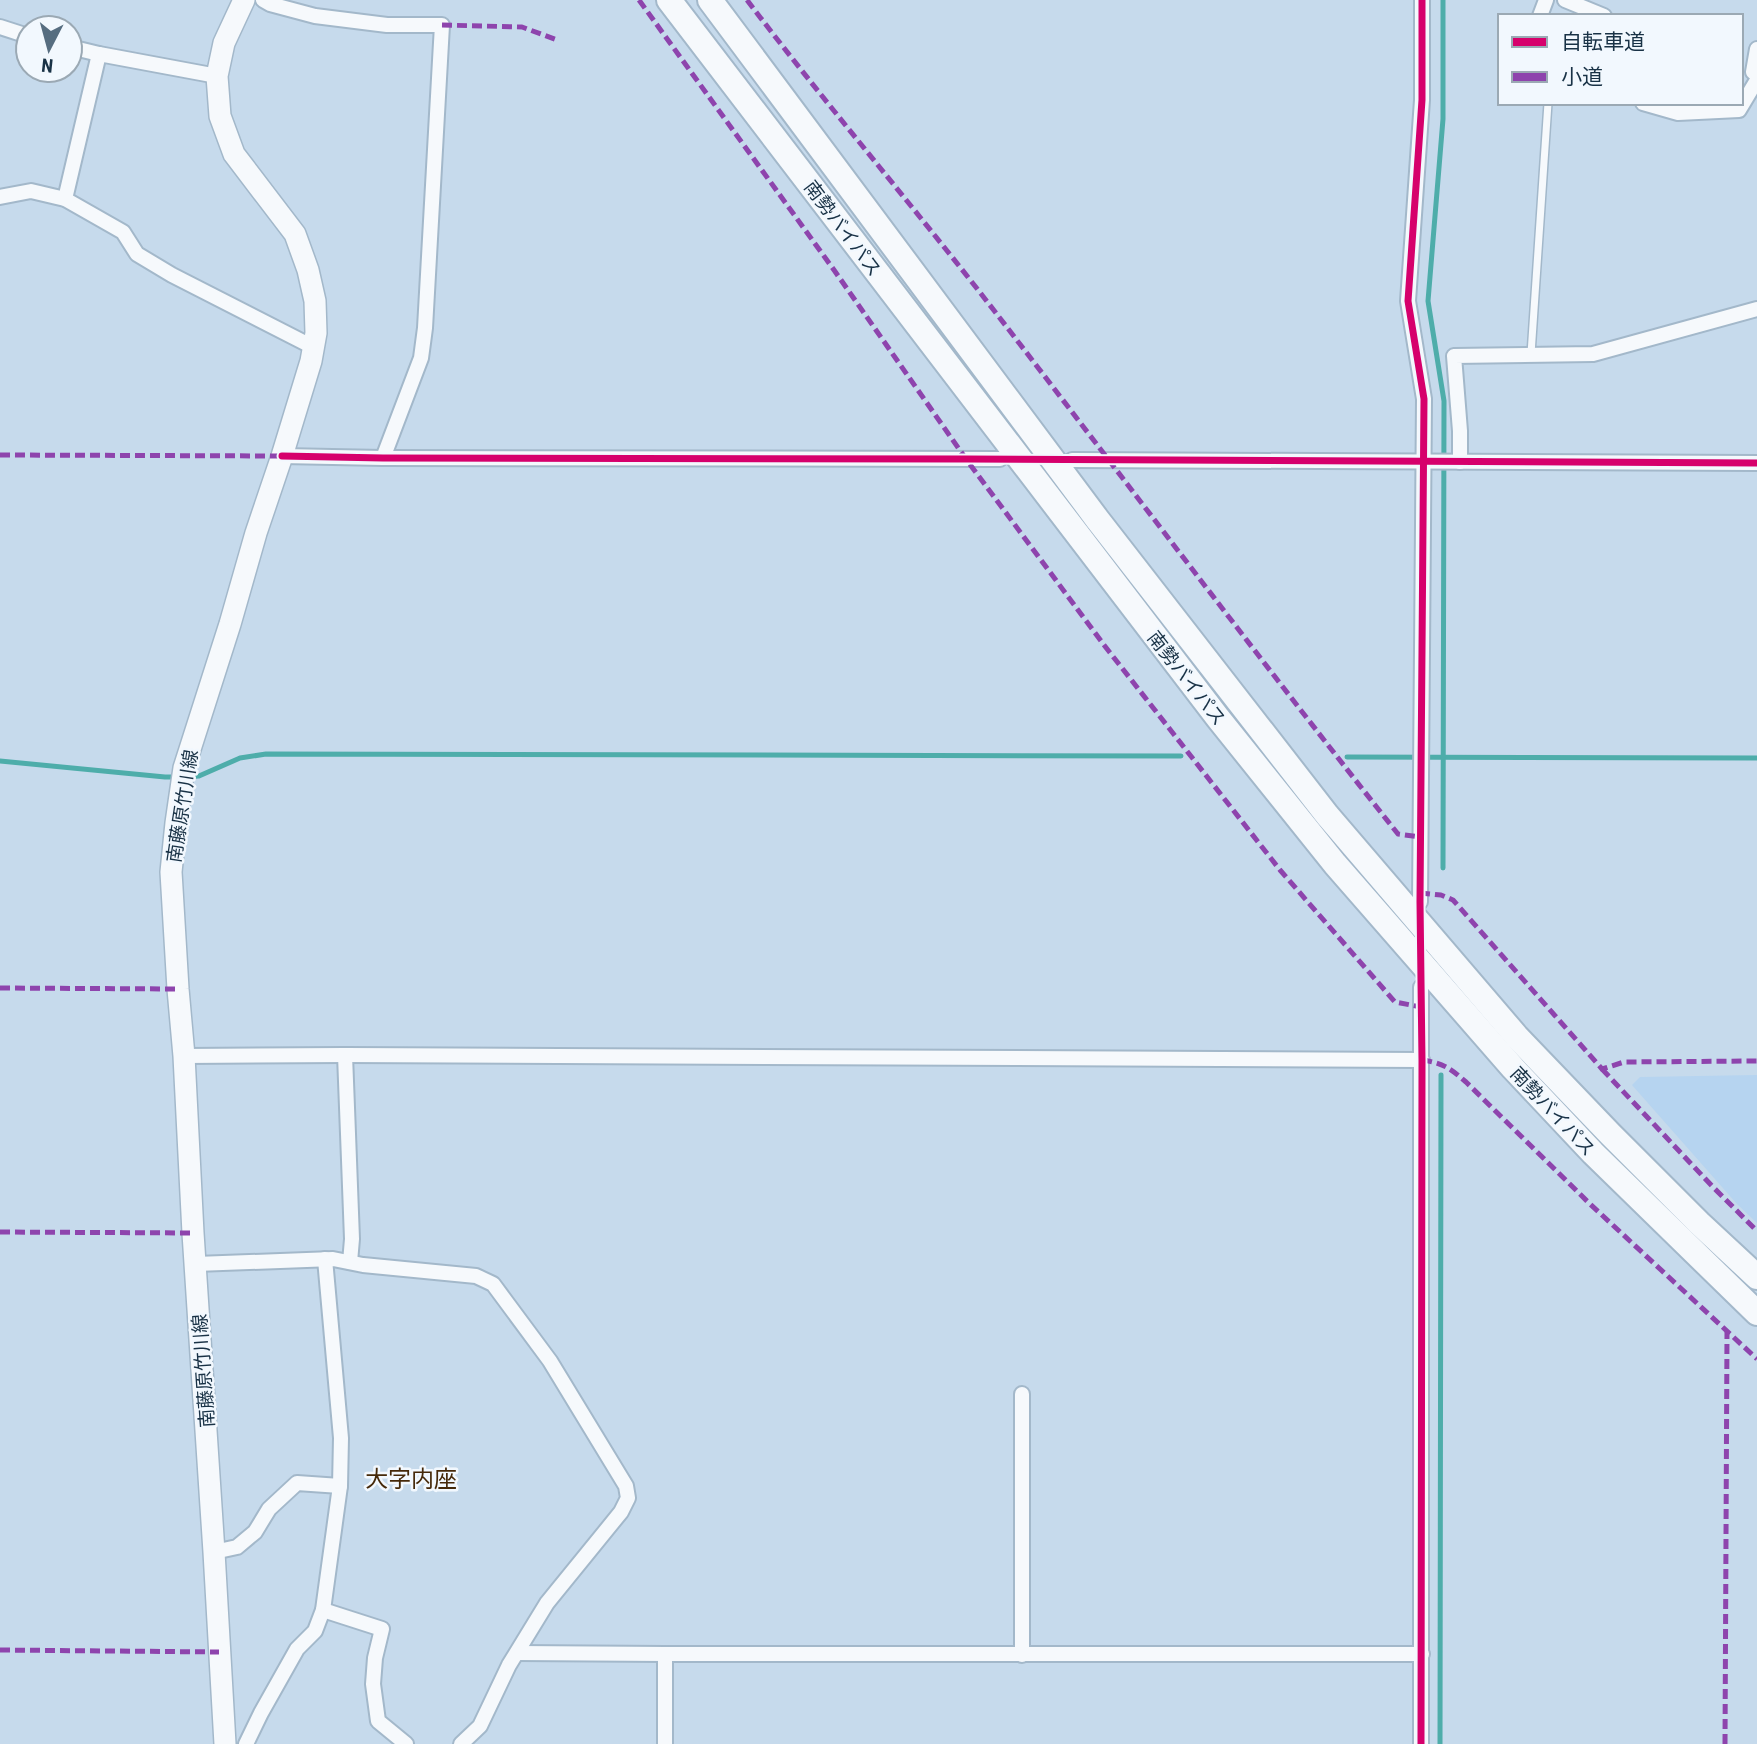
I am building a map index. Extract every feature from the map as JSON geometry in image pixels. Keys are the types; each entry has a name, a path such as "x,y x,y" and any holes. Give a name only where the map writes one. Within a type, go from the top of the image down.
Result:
{"highway":[{"name":"南勢バイパス","path":"668,0 1218,718 1335,864 1513,1068 1592,1153 1757,1313"},
{"name":"南勢バイパス","path":"710,0 1097,519 1327,815 1517,1037 1609,1134 1757,1277"}],"main road":[{"name":"南藤原竹川線","path":"225,1744 172,872 183,776 311,361 316,334 315,301 309,270 295,234 234,154 220,116 217,76 224,43 244,0"}],"street":[{"path":"263,0 315,16 387,25 442,25 425,328 421,358 383,458"},
{"path":"1420,902 1428,461 1424,398 1408,301 1422,100 1422,0"},
{"path":"1565,0 1599,14"},
{"path":"1743,99 1757,49"},
{"path":"84,50 217,76"},
{"path":"65,199 99,54"},
{"path":"1650,105 1678,113 1739,110 1741,105"},
{"path":"0,197 31,191 65,199 123,232 137,254 172,275 313,347"},
{"path":"1456,462 1460,419 1454,356 1593,354 1757,309"},
{"path":"282,456 1000,459"},
{"path":"1072,460 1757,463"},
{"path":"1420,986 1421,1744"},
{"path":"345,1055 352,1239 350,1262"},
{"path":"184,1056 1422,1060"},
{"path":"246,1744 298,1649 316,1632 323,1610 340,1486 341,1438 325,1259"},
{"path":"196,1264 325,1259 476,1276 493,1284 550,1361 626,1486 628,1498 621,1512 548,1603 509,1665 480,1726 461,1744"},
{"path":"1022,1394 1022,1655"},
{"path":"214,1552 237,1547 255,1532 269,1509 297,1483 340,1486"},
{"path":"323,1610 382,1629 375,1658 373,1684 378,1721 406,1744"},
{"path":"517,1653 1422,1654"},
{"path":"665,1654 665,1744"}],"lane":[{"path":"1531,354 1548,105"}],"shaded area":[{"path":"1757,1075 1757,1223 1632,1085 1640,1077"}],"waterway":[{"path":"1443,0 1443,119 1428,301 1444,401 1443,868"},
{"path":"187,777 199,776 240,758 266,754 1181,756"},
{"path":"1347,757 1757,758"},
{"path":"0,761 177,777"},
{"path":"1440,1744 1441,1075"}],"marked path":[{"path":"639,0 834,270 966,459 1104,645 1280,870 1395,1002 1421,1007"},
{"path":"747,0 989,304 1398,834 1421,837"},
{"path":"442,25 522,27 557,40"},
{"path":"0,455 282,456"},
{"path":"1420,893 1441,895 1453,900 1602,1069 1624,1062 1757,1061"},
{"path":"0,988 178,989"},
{"path":"1422,1060 1446,1067 1466,1082 1589,1203 1757,1359"},
{"path":"1602,1069 1757,1231"},
{"path":"0,1232 193,1233"},
{"path":"1725,1744 1727,1332"},
{"path":"0,1650 219,1652"}],"cycle path":[{"path":"1421,1744 1420,902 1424,399 1408,301 1422,100 1422,0"},
{"path":"282,456 1757,463"}],"district":[{"name":"大字内座","path":"411,1479"}]}
